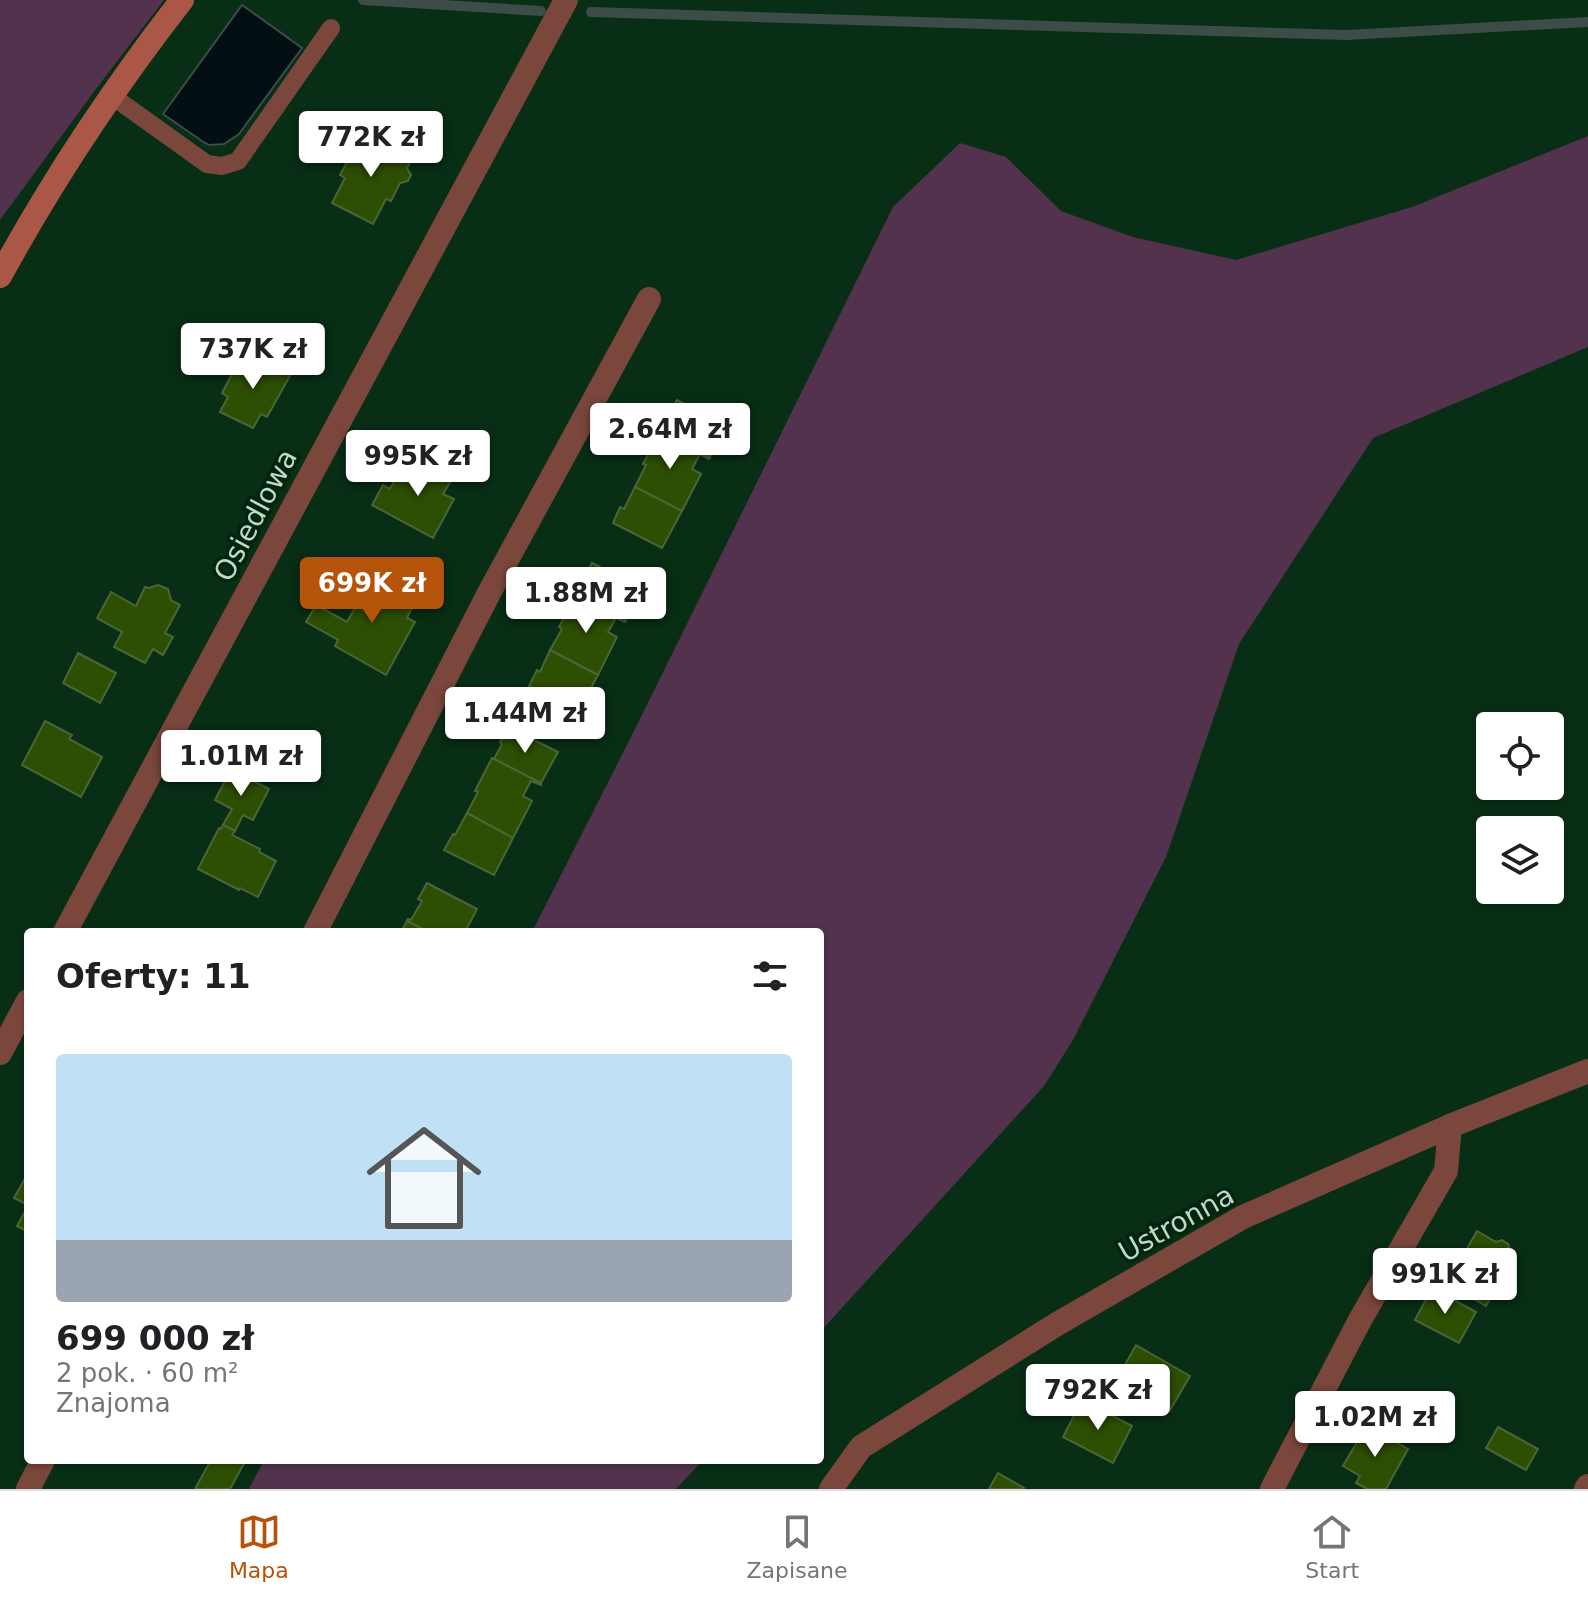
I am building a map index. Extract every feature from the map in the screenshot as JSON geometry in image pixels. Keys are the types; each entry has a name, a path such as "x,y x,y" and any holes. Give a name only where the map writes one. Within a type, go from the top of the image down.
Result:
{"main road":[{"path":"0,276 56,181 112,96 182,0"}],"street":[{"name":"Osiedlowa","path":"67,928 566,0"},
{"path":"317,928 489,593 649,299"},
{"path":"0,1053 24,1008"},
{"name":"Ustronna","path":"831,1489 861,1447 1057,1324 1243,1217 1450,1126 1588,1071"},
{"path":"1272,1489 1360,1320 1446,1171 1450,1126"},
{"path":"28,1489 41,1464"}],"lane":[{"path":"112,96 207,164 222,166 238,161 331,28"}],"shaded area":[{"path":"0,0 164,0 0,220"},
{"path":"242,5 302,48 239,134 224,144 209,145 163,114"},
{"path":"1588,136 1588,347 1373,438 1239,644 1166,857 1073,1040 1044,1086 824,1328 824,928 534,928 893,207 960,143 1006,157 1061,211 1133,237 1236,260 1412,207"},
{"path":"262,1464 699,1464 676,1489 249,1489"}],"building":[{"path":"362,134 412,160 407,168 411,175 408,181 400,183 391,201 386,199 373,224 332,203 345,178 340,175"},
{"path":"256,356 291,374 267,417 261,414 253,428 220,412 228,397 222,393 239,361 251,367"},
{"path":"677,400 726,425 710,457 660,431 663,432"},
{"path":"660,431 710,457 700,454 692,469 701,474 682,511 635,487"},
{"path":"419,461 437,471 443,469 450,472 452,479 443,494 454,499 433,538 372,505 383,485 390,489 400,470 411,476"},
{"path":"635,487 682,511 662,548 613,523"},
{"path":"592,563 642,588 626,620 576,594 579,595 587,580 584,578"},
{"path":"380,577 417,596 407,618 415,622 386,675 335,646 338,640 306,622 316,605 347,622 363,594 368,597"},
{"path":"158,585 168,589 171,600 180,605 165,633 173,637 163,655 153,649 145,663 114,647 122,632 97,618 111,592 136,606 145,587"},
{"path":"576,594 626,620 616,618 608,632 617,637 598,675 550,650"},
{"path":"550,650 598,675 578,712 529,686 537,670 540,672"},
{"path":"78,653 116,673 100,703 63,683"},
{"path":"45,721 72,735 69,739 102,757 81,797 22,765"},
{"path":"508,727 558,752 541,783 494,759"},
{"path":"492,758 541,783 531,781 523,796 532,801 513,838 467,813"},
{"path":"231,769 269,789 253,820 243,815 235,831 223,825 232,809 215,800"},
{"path":"467,813 513,838 494,875 444,850"},
{"path":"223,825 235,831 232,835 276,861 258,897 198,869"},
{"path":"427,883 477,909 467,928 421,928 407,921 411,920 422,901 418,899"},
{"path":"407,921 421,928 403,928"},
{"path":"24,1180 24,1203 14,1198"},
{"path":"24,1213 24,1230 17,1226"},
{"path":"1477,1231 1496,1242 1502,1240 1515,1253 1486,1306 1447,1284"},
{"path":"1432,1288 1476,1312 1459,1343 1415,1320"},
{"path":"1136,1345 1190,1376 1169,1412 1116,1381"},
{"path":"1082,1400 1132,1426 1113,1463 1063,1437"},
{"path":"1367,1425 1408,1449 1386,1489 1367,1489 1356,1483 1360,1476 1343,1466"},
{"path":"1498,1427 1538,1449 1526,1470 1486,1448"},
{"path":"209,1464 244,1464 230,1489 195,1489"},
{"path":"998,1473 1024,1488 989,1489"}],"waterway":[{"path":"363,0 541,11"},
{"path":"591,12 1347,35 1588,22"}]}
